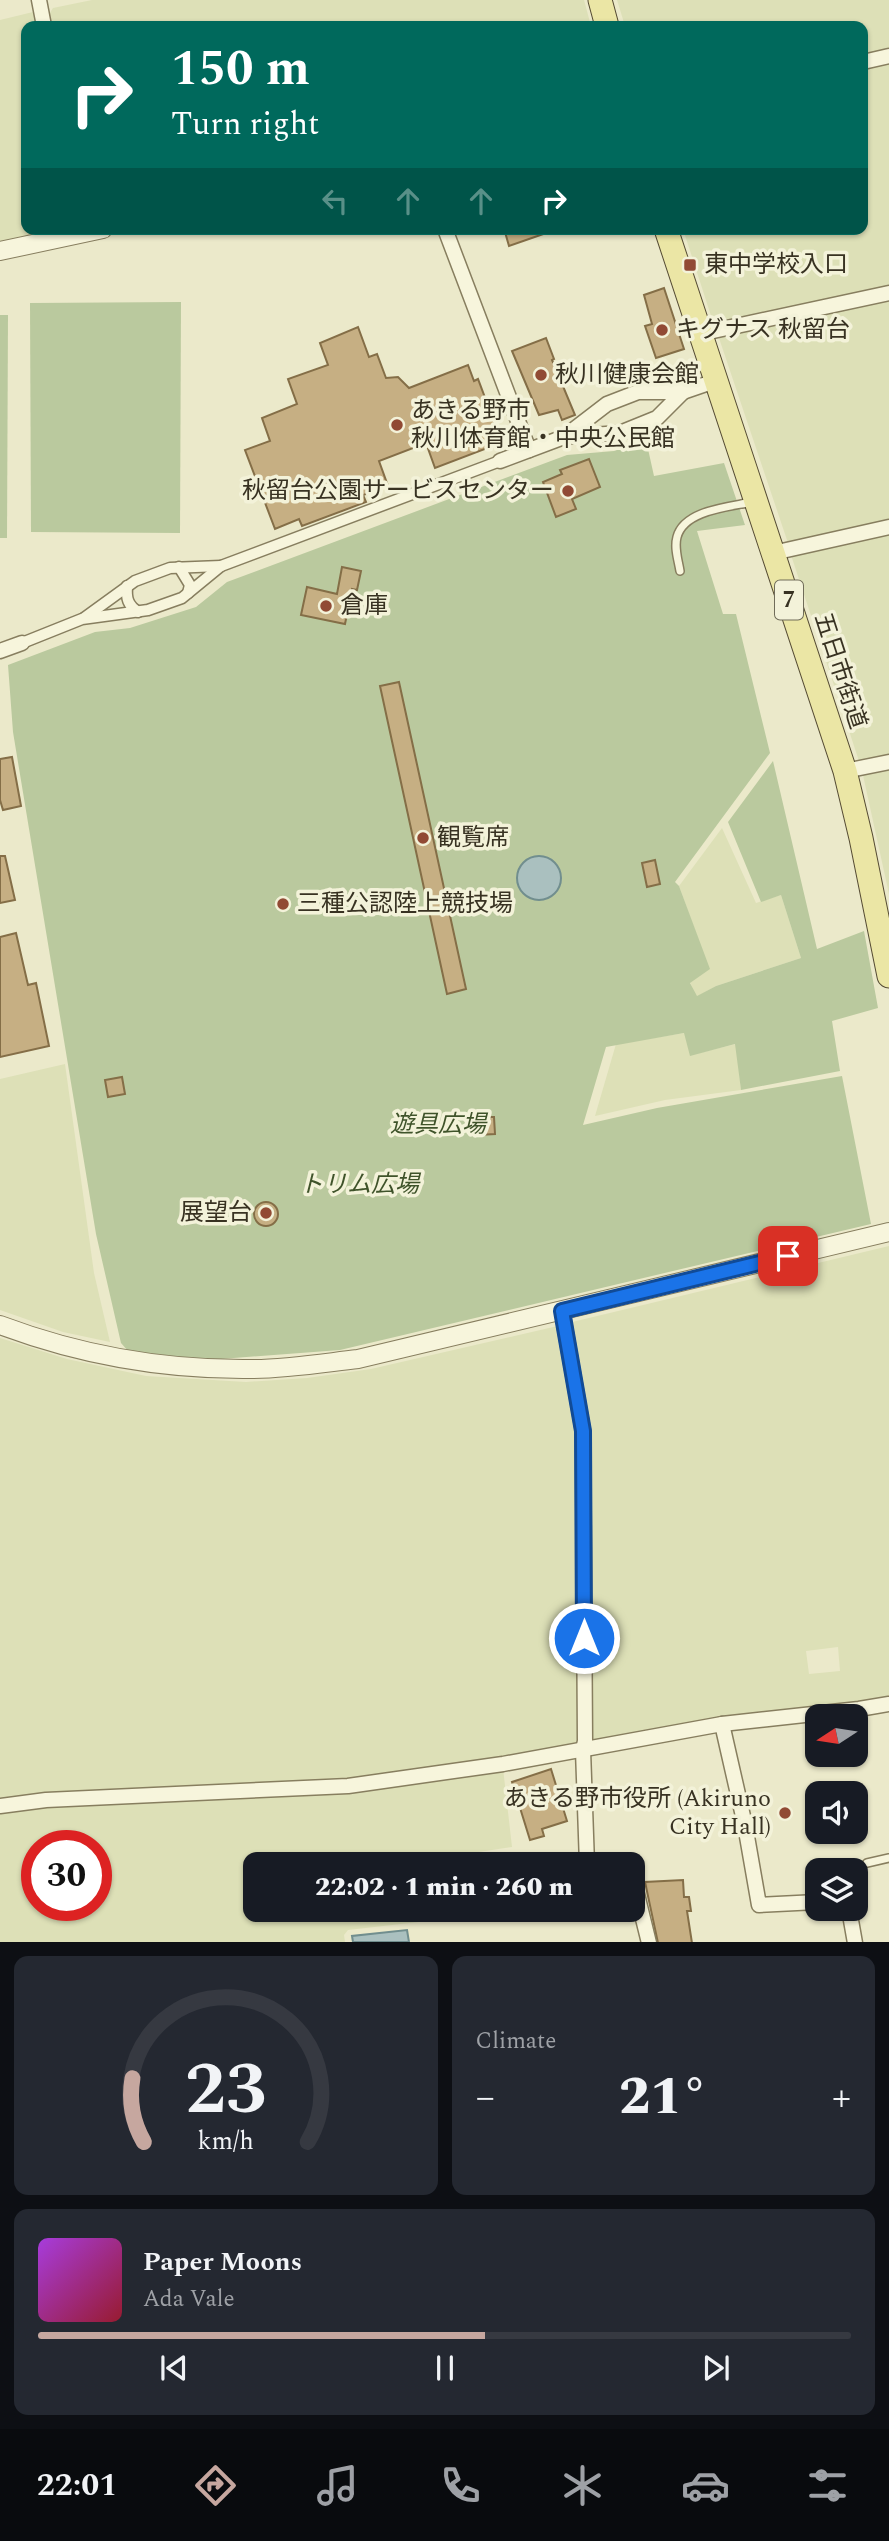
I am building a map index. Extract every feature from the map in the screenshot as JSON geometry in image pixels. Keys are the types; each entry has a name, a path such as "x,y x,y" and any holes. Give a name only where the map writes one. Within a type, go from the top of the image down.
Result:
{"main road":[{"path":"600,0 606,21"},
{"name":"五日市街道","path":"668,235 845,771 862,838 889,976"}],"street":[{"path":"39,0 43,21"},
{"path":"868,61 889,56"},
{"path":"0,251 71,235"},
{"path":"446,235 529,450"},
{"path":"699,334 889,293"},
{"path":"564,437 607,404 638,393 683,393 715,381"},
{"path":"650,393 658,398 661,407 657,418"},
{"path":"0,651 82,620 138,612 182,598 221,566 564,437 620,433 657,418 683,393"},
{"path":"607,404 601,419 605,430 620,433"},
{"path":"773,553 889,527"},
{"path":"82,620 127,586 170,568 221,566"},
{"path":"180,567 190,585 188,593"},
{"path":"127,586 126,597 130,606 138,612"},
{"path":"845,771 889,762"},
{"path":"0,1325 65,1346 126,1360 187,1367 253,1370 358,1359 889,1232"},
{"path":"562,1311 583,1431 583,1749 587,1852"},
{"path":"0,1806 46,1800 348,1786 722,1724 889,1704"},
{"path":"722,1724 745,1825 759,1905 805,1903"},
{"path":"851,1921 855,1942"},
{"path":"644,1922 649,1942"}],"lane":[{"path":"680,570 676,549 677,536 682,526 709,512 756,501"},
{"path":"868,1863 889,1858"}],"green space":[{"path":"92,0 584,0 590,21 50,21 48,16 53,8"},
{"path":"617,0 889,0 889,50 868,55 868,21 623,21"},
{"path":"33,12 39,21 21,21 21,235 36,235 0,243 0,20"},
{"path":"889,63 889,287 714,325 685,235 868,235 868,68"},
{"path":"889,298 889,521 788,543 718,335"},
{"path":"181,302 180,533 31,532 30,303"},
{"path":"0,315 8,315 7,538 0,538"},
{"path":"646,440 654,476 724,463 745,525 697,531 723,614 736,614 770,753 675,882 679,886 710,969 690,983 697,996 716,986 801,958 781,895 761,902 728,822 773,761 817,949 864,931 878,1008 832,1021 840,1071 741,1090 735,1044 690,1056 684,1033 606,1047 583,1125 657,1108 842,1076 871,1224 340,1350 208,1360 128,1351 121,1343 96,1234 13,732 8,665 95,632 130,628 196,607 227,582 567,455 614,451"},
{"path":"889,533 889,754 859,761 791,555"},
{"path":"889,769 889,894 863,775"},
{"path":"722,828 756,903 781,895 801,958 716,986 696,997 690,982 709,969 679,886"},
{"path":"685,1033 691,1055 736,1044 741,1090 665,1100 595,1116 616,1044"},
{"path":"65,1064 94,1273 110,1342 63,1332 0,1310 0,1079"},
{"path":"889,1246 889,1698 848,1704 805,1704 805,1710 588,1742 587,1431 568,1323","holes":["838,1647 840,1671 809,1674 806,1651"]},
{"path":"562,1325 577,1412 580,1747 359,1782 0,1803 0,1338 67,1359 146,1376 246,1382 307,1378 371,1369"},
{"path":"503,1768 512,1847 479,1852 243,1852 243,1922 419,1922 348,1930 344,1935 345,1942 0,1942 0,1809"}],"shaded area":[{"path":"539,856 554,863 561,878 554,893 539,900 524,893 517,878 524,863"},
{"path":"407,1930 409,1942 353,1942 352,1936"}],"building":[{"path":"506,235 541,235 509,246"},
{"path":"664,288 684,349 656,358 645,326 652,324 644,295"},
{"name":"あきる野市 秋川体育館・中央公民館","path":"358,327 369,357 377,354 386,378 398,377 409,388 468,365 474,381 478,379 499,435 495,436 498,444 435,468 426,443 379,461 388,486 363,495 366,502 302,526 299,519 275,529 245,450 270,441 262,418 297,404 288,379 328,365 320,343"},
{"name":"秋川健康会館","path":"546,338 554,359 552,360 575,415 562,420 558,410 539,415 512,351"},
{"name":"秋留台公園サービスセンター","path":"589,459 600,487 572,499 576,509 556,517 543,482 562,474 560,470"},
{"name":"倉庫","path":"342,567 361,571 357,590 352,589 345,624 301,615 307,587 337,594"},
{"name":"観覧席","path":"399,682 466,989 447,994 380,686"},
{"path":"12,757 21,806 3,810 0,800 0,759"},
{"path":"0,856 5,856 15,900 0,903"},
{"path":"655,860 660,884 647,887 642,863"},
{"path":"16,933 28,985 36,983 49,1046 0,1057 0,937"},
{"path":"122,1077 125,1094 108,1097 105,1080"},
{"path":"477,1117 494,1117 495,1134 478,1135"},
{"name":"展望台","path":"266,1202 275,1205 278,1214 275,1223 266,1226 257,1223 254,1214 257,1205"},
{"path":"551,1769 567,1821 542,1829 544,1836 530,1840 512,1782"},
{"path":"683,1880 684,1897 689,1897 691,1911 687,1911 692,1942 658,1942 645,1882"}],"place":[{"name":"東中学校入口","path":"690,265"},
{"name":"キグナス 秋留台","path":"662,330"},
{"name":"秋川健康会館","path":"541,375"},
{"name":"あきる野市 秋川体育館・中央公民館","path":"397,425"},
{"name":"秋留台公園サービスセンター","path":"568,491"},
{"name":"倉庫","path":"326,606"},
{"name":"観覧席","path":"423,838"},
{"name":"三種公認陸上競技場","path":"283,904"},
{"name":"展望台","path":"266,1213"},
{"name":"あきる野市役所 (Akiruno City Hall)","path":"785,1813"}],"route":[{"path":"584,1638 583,1431 562,1311 788,1256"}],"park label":[{"name":"遊具広場","path":"438,1125"},
{"name":"トリム広場","path":"359,1185"}]}
